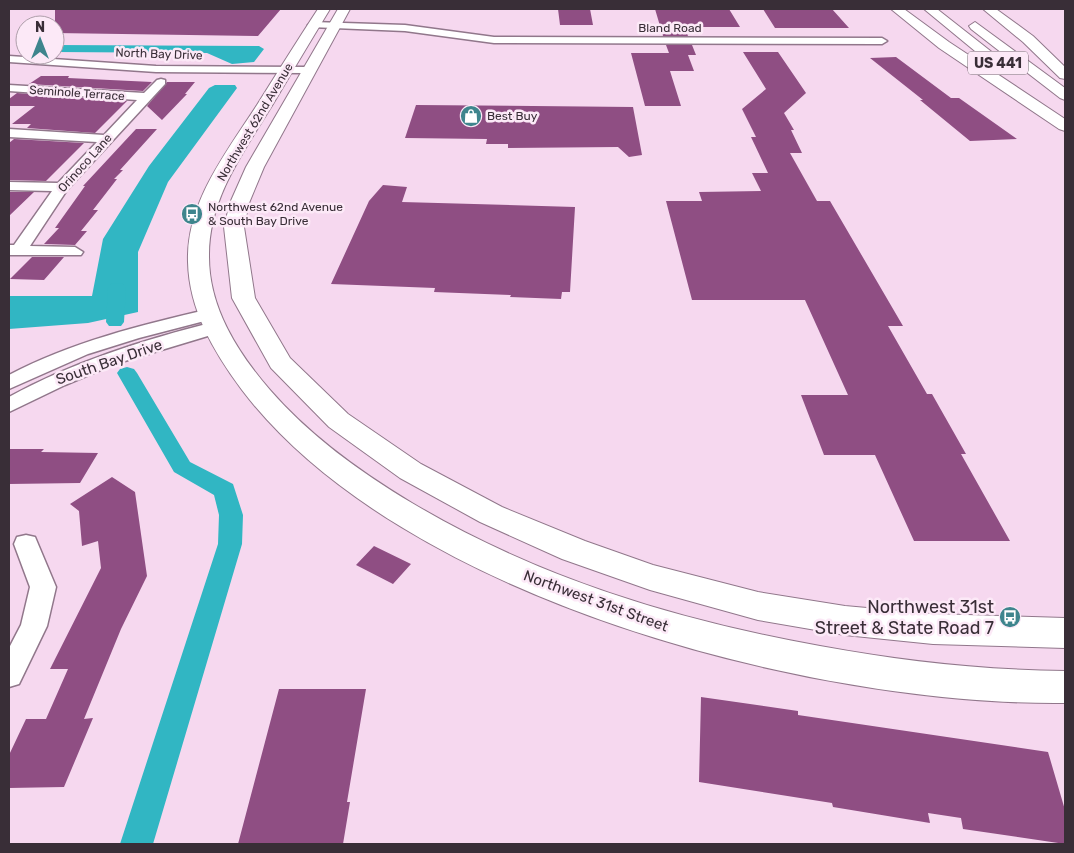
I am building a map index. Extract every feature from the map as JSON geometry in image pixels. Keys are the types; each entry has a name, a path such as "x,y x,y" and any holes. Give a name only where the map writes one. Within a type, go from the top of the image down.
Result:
{"street":[{"name":"Northwest 62nd Avenue","path":"212,321 198,260 205,212 219,179 324,9"},
{"name":"Northwest 62nd Avenue","path":"344,9 333,25 255,167 237,209 234,235 235,265 253,318 281,362 319,404 367,443 405,468 488,514 594,558 714,596 827,618 963,632 1065,633"},
{"path":"897,9 944,45 1065,126"},
{"name":"US 441","path":"930,9 1065,118"},
{"path":"989,9 1028,39 1065,75"},
{"name":"US 441","path":"960,14 1065,95"},
{"name":"Bland Road","path":"313,25 405,28 503,40 882,41"},
{"name":"North Bay Drive","path":"9,59 135,71"},
{"name":"North Bay Drive","path":"9,66 135,71 306,74"},
{"name":"Orinoco Lane","path":"13,251 62,187 161,82"},
{"name":"Seminole Terrace","path":"9,88 146,97"},
{"path":"9,133 106,139"},
{"path":"9,186 62,187"},
{"path":"13,251 75,252"},
{"name":"South Bay Drive","path":"9,382 32,368 71,349 212,321"},
{"name":"South Bay Drive","path":"9,405 52,381 212,321"},
{"name":"Northwest 31st Street","path":"212,321 230,356 265,402 284,424 335,467 406,515 445,537 558,589 670,629 740,647 822,663 954,682 1065,687"},
{"path":"32,368 52,381"},
{"path":"9,675 34,626 43,587 26,544"}],"water":[{"path":"65,45 259,46 264,49 254,62 232,64 207,53 65,52"},
{"path":"215,85 235,85 237,88 168,182 138,252 138,312 88,323 9,329 9,296 92,296 103,239 149,166 209,88"}],"building":[{"path":"55,9 281,9 258,36 65,33 65,15 55,15"},
{"path":"558,9 590,9 593,25 560,25"},
{"path":"655,9 729,9 740,27 684,27 688,36 663,36"},
{"path":"763,9 832,9 849,28 775,28"},
{"path":"666,45 692,45 696,55 688,55 694,71 670,71 681,106 645,106 631,53 669,53"},
{"path":"743,52 778,52 806,93 784,113 794,130 791,130 802,153 790,153 817,201 830,201 903,326 888,326 927,394 932,394 966,454 961,454 1010,541 914,541 875,455 824,455 801,395 848,395 805,300 692,300 666,201 702,201 699,192 761,191 752,173 768,173 751,137 756,137 742,109 766,89"},
{"path":"896,57 951,98 959,98 1017,139 970,141 920,100 923,100 870,58"},
{"path":"41,76 69,76 68,78 152,82 143,91 29,84"},
{"path":"167,82 195,82 185,94 187,94 162,120 147,106"},
{"path":"17,93 127,101 95,133 27,128 31,124 12,124 35,106 9,106 9,99"},
{"path":"416,105 633,107 642,155 629,157 618,147 508,148 508,144 486,144 487,139 405,138"},
{"path":"136,129 157,129 120,170 123,170 114,179 117,179 93,210 98,210 81,231 87,231 75,245 44,244 59,228 55,228 85,186 83,186"},
{"path":"14,139 84,143 46,181 9,180 9,143"},
{"path":"383,185 407,187 402,202 575,207 570,292 562,292 561,299 434,292 435,288 331,284 369,201"},
{"path":"9,192 34,192 9,216"},
{"path":"32,257 64,257 44,280 10,279"},
{"path":"9,449 44,449 41,452 98,453 80,483 9,484"},
{"path":"112,477 135,492 147,576 121,629 84,719 93,718 64,787 9,788 9,755 26,719 46,719 68,669 50,669 101,568 98,541 82,546 79,511 70,504"},
{"path":"374,546 411,564 393,584 356,565"},
{"path":"279,689 366,689 347,802 350,802 343,844 238,844"},
{"path":"701,697 798,711 798,715 1048,752 1065,810 1065,844 963,829 961,818 928,813 930,823 833,807 832,803 699,782"}],"waterway":[{"path":"115,322 117,288"},
{"path":"127,373 182,467 225,490 231,515 230,544 137,844"}],"place":[{"name":"Best Buy","path":"471,116"},
{"name":"Northwest 62nd Avenue & South Bay Drive","path":"192,214"},
{"name":"Northwest 31st Street & State Road 7","path":"1010,617"}]}
